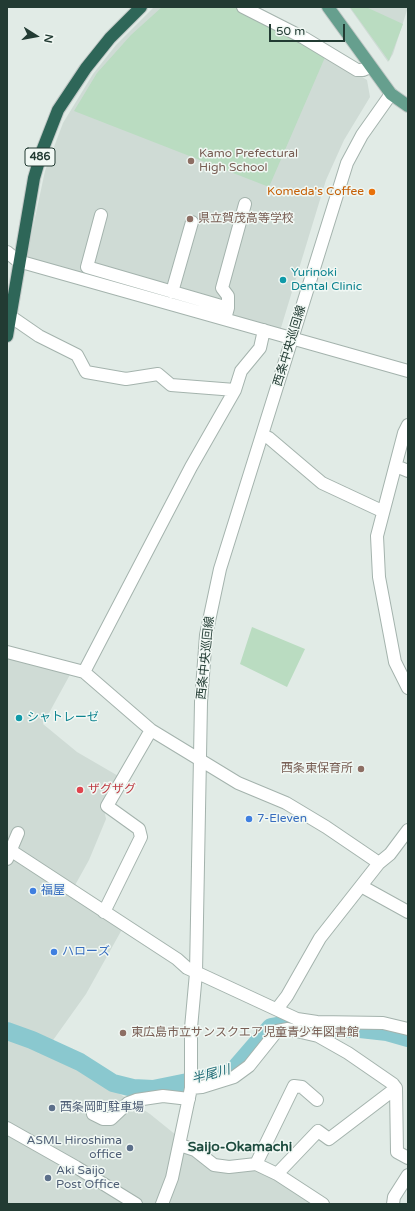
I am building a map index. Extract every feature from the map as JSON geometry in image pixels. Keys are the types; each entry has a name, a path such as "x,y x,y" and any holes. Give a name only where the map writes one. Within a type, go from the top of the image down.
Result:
{"highway":[{"name":"486","path":"7,336 18,261 34,178 42,151 58,110 86,68 110,38 141,7"}],"main road":[{"path":"328,7 391,94 408,106"}],"street":[{"path":"243,7 298,35 357,70 363,70 370,67"},
{"name":"西条中央巡回線","path":"162,1204 172,1178 180,1145 190,1093 192,1070 191,1028 196,974 199,758 206,634 220,569 347,163 362,135 391,94"},
{"path":"226,313 228,296 222,288 245,204"},
{"path":"101,215 87,267 172,292 226,313 264,330 408,371"},
{"path":"172,292 192,222"},
{"path":"7,252 18,261 226,313"},
{"path":"10,308 39,336 77,355 86,372 126,379 158,374 171,385 235,390"},
{"path":"84,672 191,467 235,390 241,372 260,348 264,330"},
{"path":"408,425 404,433 396,466 382,511 377,536 378,577 395,662 408,688"},
{"path":"263,435 269,438 322,484 382,511"},
{"path":"396,466 408,471"},
{"path":"7,652 84,672 151,730 238,783 286,803 326,827 379,863"},
{"path":"104,912 141,837 139,829 107,806 151,730"},
{"path":"277,1009 287,996 320,938 379,863 390,854 408,830"},
{"path":"18,833 8,853 104,912 196,974 319,1029 348,1053 393,1084 396,1088 397,1152 408,1158"},
{"path":"361,886 408,912"},
{"path":"93,1114 103,1119 111,1119 128,1104 136,1100 190,1093 202,1087 234,1077 249,1066 277,1031 383,1023 408,1029"},
{"path":"256,1164 294,1086 302,1087 317,1100"},
{"path":"278,1174 318,1131 329,1139 396,1088"},
{"path":"7,1128 76,1167 136,1204"},
{"path":"180,1145 195,1150 214,1165 218,1166 229,1167 256,1164 278,1174 323,1204"},
{"path":"392,1204 394,1197 408,1175"}],"shaded area":[{"name":"Kamo Prefectural High School","path":"154,7 237,7 330,57 367,80 370,97 344,140 326,180 280,331 32,262 27,255 45,171 63,123 93,74 116,45"},
{"path":"349,7 408,7 393,54 388,62"},
{"path":"7,655 72,671 43,724 77,752 120,777 104,809 106,819 89,860 74,887 125,924 86,994 46,1050 85,1071 150,1114 213,1165 257,1164 324,1204 7,1204"}],"green space":[{"path":"162,7 237,7 326,55 269,187 74,111 97,73 131,35"},
{"path":"350,7 366,7 403,24 389,61"},
{"path":"252,627 305,649 287,687 240,664"}],"waterway":[{"name":"半尾川","path":"7,1031 32,1040 80,1062 113,1083 133,1088 153,1089 212,1077 233,1071 271,1027 282,1025 310,1029 360,1029 387,1032 408,1038"}],"place":[{"name":"Kamo Prefectural High School","path":"191,161"},
{"name":"Komeda's Coffee","path":"372,192"},
{"name":"県立賀茂高等学校","path":"190,219"},
{"name":"Yurinoki Dental Clinic","path":"283,280"},
{"name":"シャトレーゼ","path":"19,718"},
{"name":"西条東保育所","path":"361,769"},
{"name":"ザグザグ","path":"80,790"},
{"name":"7-Eleven","path":"249,819"},
{"name":"福屋","path":"33,891"},
{"name":"ハローズ","path":"54,952"},
{"name":"東広島市立サンスクエア児童青少年図書館","path":"123,1033"},
{"name":"西条岡町駐車場","path":"52,1108"},
{"name":"ASML Hiroshima office","path":"130,1148"},
{"name":"Aki Saijo Post Office","path":"48,1178"}],"district":[{"name":"Saijo-Okamachi","path":"240,1147"}]}
